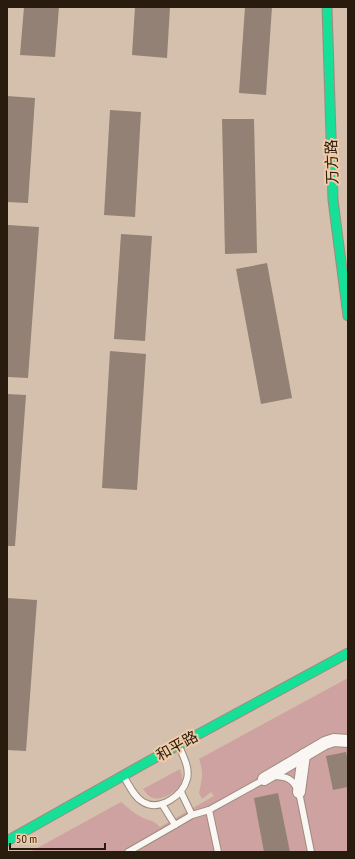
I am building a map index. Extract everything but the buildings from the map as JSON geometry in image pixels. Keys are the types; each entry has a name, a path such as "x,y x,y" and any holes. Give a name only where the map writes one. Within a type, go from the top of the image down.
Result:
{"street":[{"name":"万方路","path":"327,7 333,200 348,316"},
{"name":"和平路","path":"7,841 348,653"},
{"path":"264,779 325,743 334,740 348,741"},
{"path":"299,792 304,755"}],"lane":[{"path":"123,776 135,795 143,802 152,805 162,804 172,799 181,792 187,778 187,767 179,745"},
{"path":"128,852 192,815 209,810 264,779 274,776 283,776 295,783 299,792 312,852"},
{"path":"181,792 192,815"},
{"path":"162,804 174,825"},
{"path":"209,810 218,852"}],"shaded area":[{"path":"348,678 348,852 30,852 121,802 137,815 154,822 160,827 214,796 211,792 202,799 199,793 202,768 199,759"},
{"path":"180,769 182,781 180,785 174,792 165,797 157,799 153,798 143,789"}],"traffic: fast":[{"path":"327,7 333,200 348,316"},
{"path":"7,841 149,761 348,653"}]}
